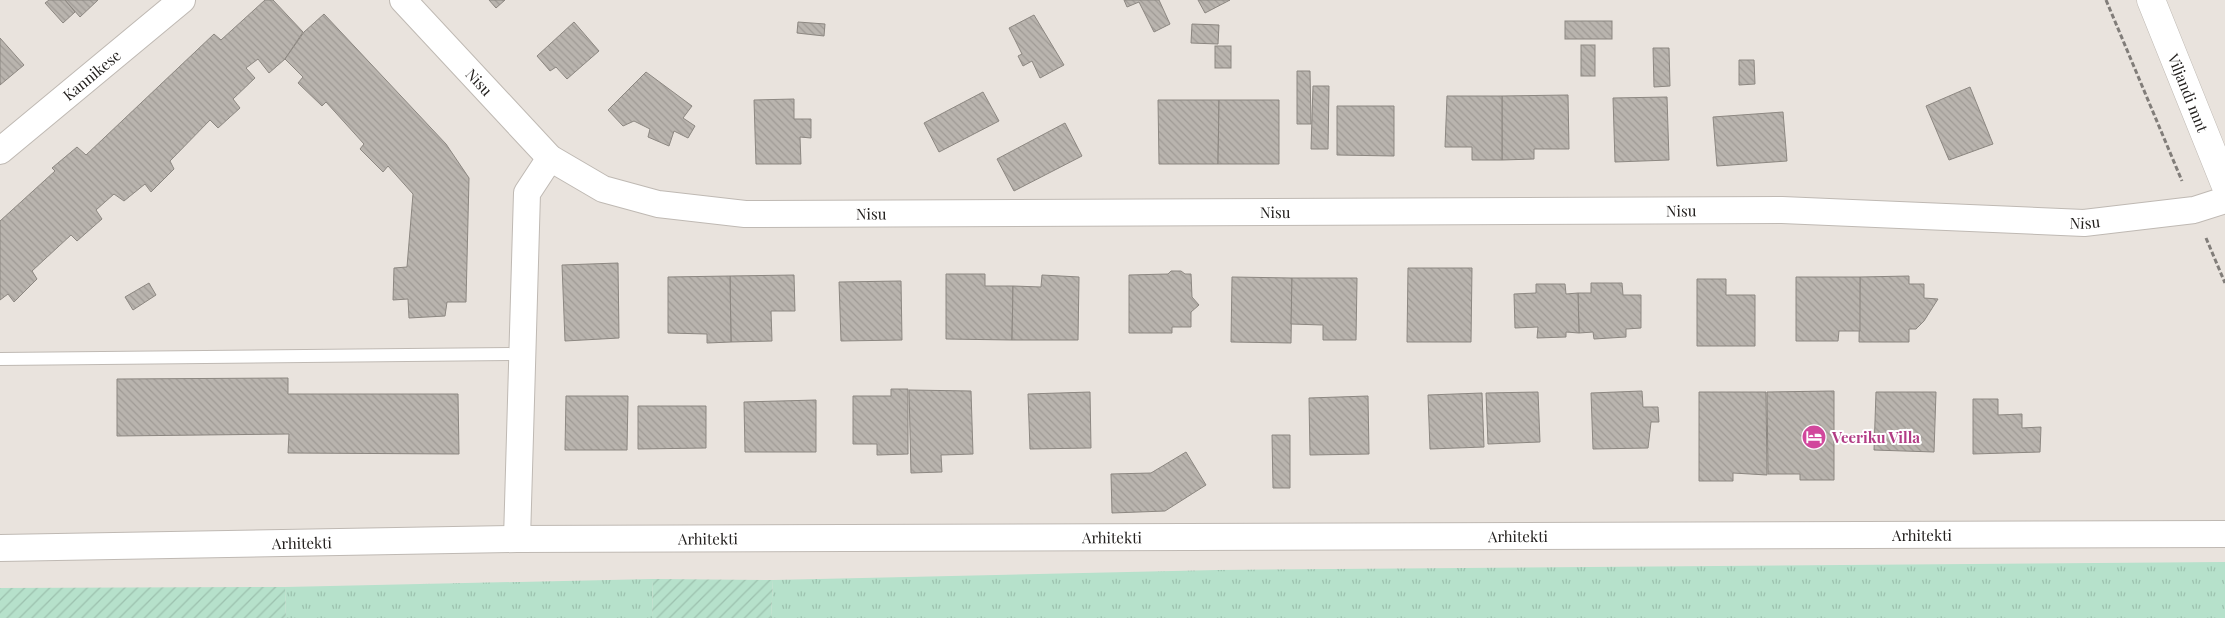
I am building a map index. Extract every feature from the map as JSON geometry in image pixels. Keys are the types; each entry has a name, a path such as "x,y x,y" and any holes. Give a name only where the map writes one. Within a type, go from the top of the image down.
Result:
{"street":[{"name":"Kannikese","path":"0,151 182,0"},
{"name":"Nisu","path":"403,0 550,158 603,189 658,204 745,214 1782,210 2084,223 2194,210 2225,200"},
{"name":"Viljandi mnt","path":"2151,0 2225,184"},
{"path":"517,539 527,193 550,158"},
{"name":"Arhitekti","path":"0,548 517,539 2225,534"}],"lane":[{"path":"0,359 522,354"}],"path":[{"path":"2106,0 2225,283"}],"green space":[{"path":"2225,562 2225,618 771,618 773,580 1217,570"},
{"path":"653,579 652,618 286,618 285,587"},
{"path":"653,579 773,580 771,618 652,618"},
{"path":"285,587 286,618 0,618 0,588"}],"building":[{"path":"49,0 65,0 75,12 63,23 45,3"},
{"path":"65,0 98,0 80,17"},
{"path":"265,0 273,0 303,32 285,59 269,73 258,59 246,68 255,78 233,99 240,108 218,128 210,120 170,161 174,169 151,192 145,184 124,201 114,194 96,210 102,219 77,241 71,235 32,271 37,279 14,302 8,294 0,300 0,221 55,171 52,168 77,147 86,155 214,34 221,40"},
{"path":"489,0 505,0 496,8"},
{"path":"1124,0 1159,0 1170,24 1154,32 1139,2 1127,7"},
{"path":"1198,0 1230,0 1205,13"},
{"path":"324,14 446,144 469,178 466,302 447,302 445,316 409,318 408,299 393,300 394,268 407,267 413,194 388,166 383,172 360,149 364,144 326,102 322,106 298,83 303,77 285,59 304,32"},
{"path":"1034,15 1064,65 1040,78 1032,61 1023,66 1018,56 1022,54 1009,28"},
{"path":"1565,21 1612,21 1612,39 1565,39"},
{"path":"574,22 599,51 567,79 556,67 550,71 537,56"},
{"path":"798,22 825,24 824,36 797,33"},
{"path":"1192,24 1219,25 1218,44 1191,43"},
{"path":"0,38 24,65 0,85"},
{"path":"1581,45 1595,45 1595,76 1581,76"},
{"path":"1215,46 1231,46 1231,68 1215,68"},
{"path":"1653,48 1669,48 1670,86 1654,87"},
{"path":"1739,60 1754,60 1755,84 1739,85"},
{"path":"1297,71 1310,71 1311,124 1297,124"},
{"path":"646,72 692,106 683,118 695,126 688,138 674,131 669,146 648,137 650,129 634,121 623,126 608,110"},
{"path":"1313,86 1329,86 1328,149 1311,149"},
{"path":"1970,87 1993,144 1949,160 1926,106"},
{"path":"983,92 999,121 939,152 924,123"},
{"path":"1568,95 1569,149 1534,149 1534,159 1502,160 1502,96"},
{"path":"1447,96 1502,96 1502,160 1472,160 1472,147 1445,147"},
{"path":"1667,97 1669,160 1615,162 1613,98"},
{"path":"794,99 794,119 811,119 811,138 800,137 801,164 756,164 754,100"},
{"path":"1158,100 1219,100 1218,164 1159,164"},
{"path":"1219,100 1279,100 1279,164 1218,164"},
{"path":"1337,106 1394,106 1394,156 1337,155"},
{"path":"1783,112 1787,161 1717,166 1713,117"},
{"path":"1065,123 1082,156 1014,191 997,159"},
{"path":"618,263 619,338 565,341 562,265"},
{"path":"1408,268 1472,268 1471,342 1407,342"},
{"path":"1171,271 1191,274 1192,297 1199,305 1191,312 1191,327 1172,327 1172,333 1129,333 1129,275 1168,274"},
{"path":"946,274 985,274 985,286 1013,286 1012,340 946,339"},
{"path":"794,275 795,311 771,311 772,341 731,342 730,276"},
{"path":"1042,275 1079,277 1078,340 1012,340 1013,286 1041,287"},
{"path":"730,276 731,342 707,343 707,334 668,333 668,277"},
{"path":"1909,276 1909,284 1924,284 1924,298 1938,299 1924,321 1916,329 1909,329 1909,342 1859,342 1860,277"},
{"path":"1232,277 1292,278 1291,343 1231,342"},
{"path":"1796,277 1860,277 1860,331 1839,331 1838,341 1796,341"},
{"path":"1292,278 1357,278 1356,340 1323,340 1323,325 1291,324"},
{"path":"1697,279 1726,279 1726,295 1755,295 1755,346 1697,346"},
{"path":"901,281 902,340 841,341 839,282"},
{"path":"149,283 156,295 133,310 125,297"},
{"path":"1591,283 1622,283 1623,295 1641,295 1641,328 1626,329 1626,337 1594,339 1593,332 1579,333 1578,293 1591,293"},
{"path":"1536,284 1565,284 1566,294 1578,293 1579,333 1566,332 1566,337 1537,338 1538,327 1515,328 1514,294 1536,293"},
{"path":"288,378 288,394 458,394 459,454 288,453 289,434 117,436 117,379"},
{"path":"891,389 908,389 908,454 877,455 877,444 853,444 853,396 891,396"},
{"path":"909,390 971,391 973,454 941,455 942,472 911,473"},
{"path":"1642,391 1643,407 1658,407 1659,422 1651,422 1648,448 1593,449 1591,393"},
{"path":"1834,391 1834,480 1800,480 1800,474 1768,474 1767,392"},
{"path":"1090,392 1091,448 1030,449 1028,394"},
{"path":"1538,392 1540,442 1488,444 1486,393"},
{"path":"1699,392 1766,392 1767,475 1733,473 1733,481 1699,481"},
{"path":"1876,392 1936,392 1934,452 1874,450"},
{"path":"1482,393 1484,447 1430,449 1428,395"},
{"path":"566,396 628,396 627,450 565,450"},
{"path":"1368,396 1369,454 1310,455 1309,398"},
{"path":"1973,399 1998,399 1998,415 2022,414 2022,428 2041,427 2040,452 1973,454"},
{"path":"816,400 816,452 745,452 744,402"},
{"path":"638,406 706,406 706,448 638,449"},
{"path":"1272,435 1290,435 1290,488 1273,488"},
{"path":"1186,452 1206,485 1165,511 1112,513 1111,474 1151,473"}],"place":[{"name":"Veeriku Villa","path":"1814,437"}]}
